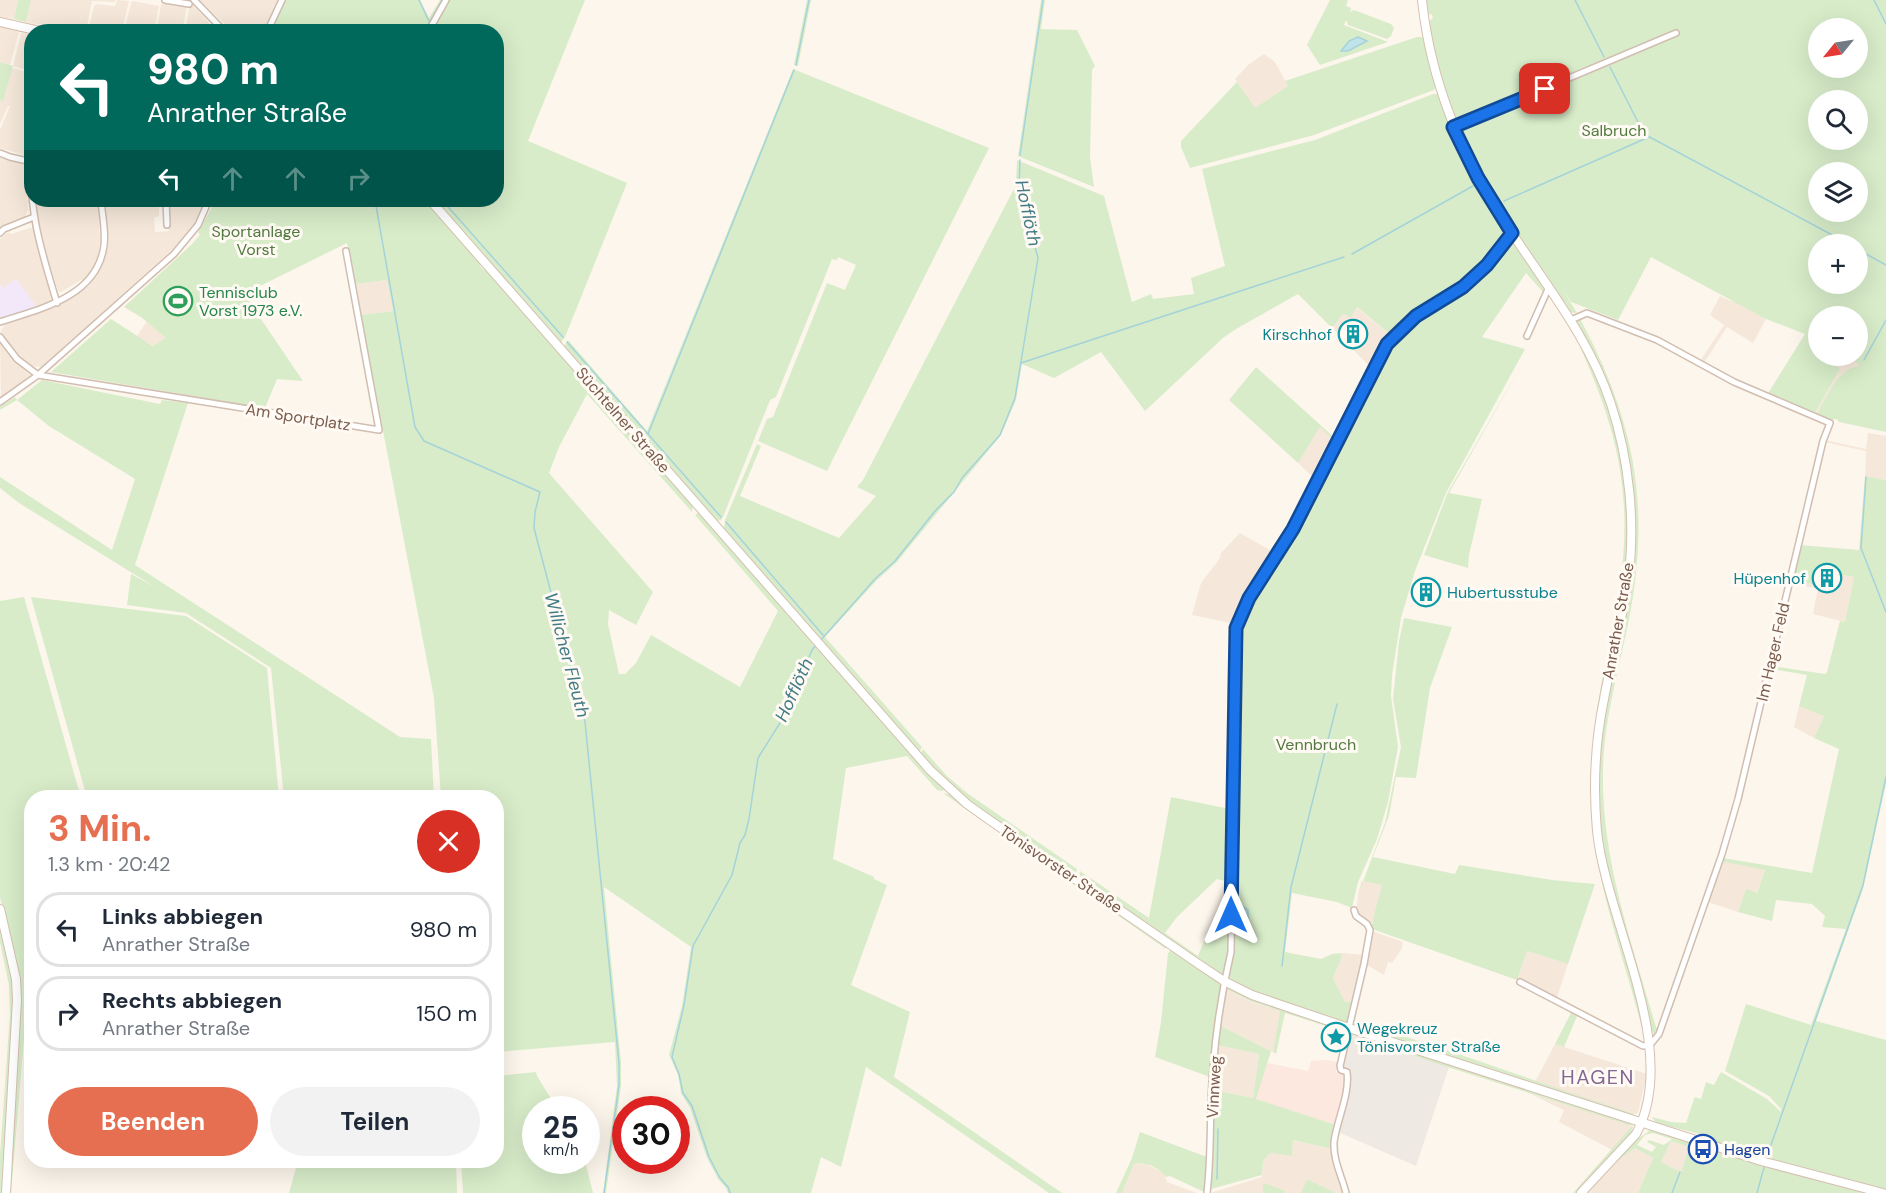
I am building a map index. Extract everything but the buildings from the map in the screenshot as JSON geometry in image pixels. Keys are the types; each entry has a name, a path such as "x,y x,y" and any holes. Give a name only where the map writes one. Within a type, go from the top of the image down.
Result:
{"main road":[{"name":"Anrather Straße","path":"1422,0 1426,33 1440,89 1453,127 1478,178 1571,320 1591,356 1611,403 1622,445 1630,496 1631,537 1628,580 1596,745 1595,794 1597,834 1609,889 1647,1026 1650,1045 1650,1082 1642,1122"},
{"path":"0,22 24,27"},
{"name":"Süchtelner Straße","path":"436,207 817,643"},
{"name":"Tönisvorster Straße","path":"817,643 923,764 967,804 1224,981 1252,995 1349,1028 1765,1162 1883,1193"},
{"path":"0,909 16,979 17,1000 6,1193"},
{"path":"1581,1193 1636,1134 1642,1122"}],"street":[{"path":"165,0 189,4"},
{"path":"194,0 217,24"},
{"path":"271,24 282,0"},
{"path":"432,24 446,0"},
{"path":"1453,127 1676,33"},
{"path":"0,153 24,160"},
{"path":"32,207 40,249 57,303"},
{"path":"0,322 57,303 81,287 96,272 104,249 101,207"},
{"path":"166,207 167,225"},
{"path":"0,402 38,375 174,254 198,225 206,207"},
{"path":"0,233 4,229 34,217"},
{"path":"1224,981 1231,952 1236,628 1249,598 1293,529 1387,344 1416,316 1463,287 1487,265 1512,233"},
{"name":"Am Sportplatz","path":"38,375 379,430 346,251"},
{"path":"1527,336 1549,287"},
{"name":"Im Hager Feld","path":"1571,320 1587,312 1657,340 1744,387 1830,423 1823,441 1749,753 1722,854 1659,1034 1650,1045"},
{"path":"0,337 16,359 38,375"},
{"path":"1346,1193 1335,1159 1334,1144 1348,1082 1347,1072 1341,1070 1340,1066 1370,930 1353,910"},
{"name":"Vinnweg","path":"1207,1193 1211,1159 1213,1070 1224,981"},
{"path":"1520,982 1644,1046 1650,1045"}],"shaded area":[{"path":"0,0 18,0 14,19 0,17"},
{"path":"31,0 115,0 115,2 92,1 87,24 26,22"},
{"path":"117,0 129,1 124,24 90,24 94,6 97,4 115,6"},
{"path":"199,0 280,0 270,24 225,24"},
{"path":"133,1 159,6 155,24 126,24"},
{"path":"164,3 187,7 183,24 157,24 161,5"},
{"path":"194,6 210,24 186,24 189,8"},
{"path":"0,27 19,32 10,65 0,62"},
{"path":"21,33 24,34 24,69 13,66"},
{"path":"1264,54 1275,62 1288,86 1254,109 1235,79 1248,65"},
{"path":"12,68 24,71 24,155 0,148 0,130 10,106 0,124 0,100 3,102"},
{"path":"0,156 24,164 24,207 28,207 28,210 25,217 0,227"},
{"path":"35,207 98,207 100,241 97,261 85,282 81,280 61,292 58,291 45,252"},
{"path":"104,207 159,207 159,216 154,218 155,232 169,231 168,207 202,207 194,224 173,249 41,367 32,366 16,353 2,335 1,330 5,325 58,306 90,285 102,267 105,255"},
{"path":"33,229 53,296 50,303 38,308 0,284 0,239 8,232 11,234"},
{"path":"16,279 38,308 0,320 0,284 3,288"},
{"path":"387,280 393,311 361,315 355,284"},
{"path":"1720,296 1733,300 1766,319 1753,343 1727,327 1704,363 1700,361 1724,325 1710,315"},
{"name":"Kirschhof","path":"1356,307 1392,336 1372,369 1332,328 1343,314"},
{"path":"147,321 166,338 154,346 137,336"},
{"path":"0,343 31,376 1,398"},
{"path":"1836,366 1860,366 1845,372 1835,383 1817,414 1815,413 1840,369"},
{"path":"1320,427 1334,439 1334,444 1316,480 1298,463"},
{"path":"1868,433 1886,436 1886,480 1865,476 1866,451 1824,442 1825,440 1866,449"},
{"path":"1240,533 1275,553 1235,624 1192,615 1201,583 1220,558 1221,553"},
{"path":"1820,571 1854,577 1845,622 1813,614 1818,588 1791,585 1792,580"},
{"path":"1799,706 1824,716 1814,738 1794,727"},
{"path":"1721,863 1765,869 1757,893 1746,890 1738,912 1708,902"},
{"path":"1362,881 1382,885 1378,907 1371,925 1356,912"},
{"path":"1372,931 1403,942 1401,950 1392,963 1388,962 1384,975 1367,965"},
{"path":"1527,951 1568,964 1556,1000 1517,980"},
{"path":"1342,953 1364,955 1353,1001 1345,1002 1333,978"},
{"path":"1226,989 1249,1001 1280,1011 1273,1052 1221,1026"},
{"path":"1349,1033 1449,1067 1416,1166 1338,1132 1347,1072 1342,1066"},
{"path":"1555,1044 1647,1074 1638,1113 1635,1114 1535,1082"},
{"path":"1217,1045 1259,1054 1253,1098 1213,1090"},
{"path":"1311,1061 1338,1062 1336,1072 1345,1074 1336,1125 1255,1099 1267,1063 1308,1071"},
{"path":"1530,1094 1629,1124 1631,1128 1612,1150 1559,1122 1564,1110"},
{"path":"1293,1140 1332,1149 1344,1193 1336,1193 1307,1179 1301,1193 1284,1193 1263,1184 1263,1193 1210,1193 1262,1177 1263,1161 1270,1153 1292,1156"},
{"path":"1671,1141 1689,1147 1681,1172 1661,1162"},
{"path":"1635,1148 1653,1158 1638,1193 1588,1193 1615,1162"},
{"path":"1136,1163 1146,1164 1164,1173 1167,1182 1197,1193 1122,1193"}],"green space":[{"path":"18,0 31,0 26,22 14,19"},
{"path":"284,0 420,0 429,18 440,0 444,0 430,24 273,24"},
{"path":"448,0 585,0 528,141 627,183 565,337 560,344 439,207 504,207 504,24 434,24"},
{"path":"807,0 811,0 798,66 794,65"},
{"path":"1041,0 1045,0 1041,29 1077,30 1095,66 1092,70 1090,157 1094,187 1018,156"},
{"path":"1330,0 1348,0 1346,6 1351,8 1350,12 1354,10 1391,24 1394,28 1387,39 1348,25 1346,20 1344,25 1388,42 1320,65 1307,45"},
{"name":"Salbruch","path":"1424,0 1886,0 1886,432 1839,422 1837,419 1830,420 1817,414 1839,377 1852,368 1868,366 1868,306 1808,306 1808,366 1836,366 1840,369 1815,413 1767,395 1805,334 1766,319 1651,257 1618,320 1571,302 1560,285 1577,313 1569,312 1496,201 1458,131 1465,124 1455,122 1441,82 1427,23 1433,18 1426,12"},
{"path":"1417,37 1423,37 1436,87 1434,90 1314,135 1190,168 1181,147 1181,141 1237,82 1255,108 1288,86 1285,81"},
{"path":"0,62 13,66 3,102 0,100"},
{"path":"793,69 989,148 827,471 758,441 767,419 773,417 827,283 845,290 856,265 838,257 837,260 832,259 776,397 770,400 723,517 717,521 563,348 568,340 647,431"},
{"path":"1438,94 1469,164 1507,231 1502,242 1505,245 1509,242 1516,244 1544,286 1543,292 1526,273 1482,337 1525,349 1446,493 1415,571 1401,618 1392,675 1391,696 1398,747 1388,802 1377,839 1358,882 1352,908 1337,902 1292,893 1285,952 1321,959 1342,953 1333,978 1345,1002 1353,1001 1347,1022 1344,1023 1261,996 1232,982 1229,974 1237,630 1251,600 1298,525 1391,344 1392,336 1357,307 1351,317 1343,314 1332,328 1298,294 1223,338 1145,411 1101,352 1054,378 1022,364 1016,400 1001,435 896,563 876,581 825,637 922,747 918,754 945,789 937,790 907,756 846,768 833,859 887,885 851,985 910,1012 894,1077 1062,1193 1049,1193 866,1067 841,1167 821,1157 811,1193 728,1193 707,1158 690,1108 690,1096 683,1096 681,1093 678,1075 669,1055 682,1006 691,947 604,887 621,1063 620,1096 616,1096 615,1042 504,1051 504,790 440,790 434,698 361,315 393,311 387,280 355,284 347,243 244,294 303,381 277,379 265,408 51,372 111,319 153,346 166,338 141,317 124,307 200,235 198,232 212,207 432,207 480,261 480,266 488,270 693,506 692,512 587,394 559,447 549,473 653,592 636,625 609,610 608,624 619,674 625,674 636,663 651,635 740,687 778,611 695,515 701,514 726,532 725,520 757,444 761,446 740,496 839,538 876,496 857,487 863,480 1016,185 1017,160 1104,196 1132,302 1151,294 1153,299 1194,294 1191,278 1225,266 1202,169 1315,140"},
{"path":"1579,317 1613,390 1633,461 1637,497 1636,573 1606,731 1603,771 1604,804 1613,869 1637,964 1656,1027 1659,1029 1655,1034 1651,1031 1607,871 1601,833 1598,800 1600,736 1630,579 1625,448 1577,324"},
{"path":"1580,347 1585,350 1607,401 1619,444 1626,489 1628,534 1625,579 1592,795 1615,921 1647,1036 1645,1041 1600,875 1592,819 1591,789 1594,731 1620,585 1624,552 1624,521 1623,491 1612,434 1604,406"},
{"path":"1523,362 1449,493 1482,499 1468,568 1424,555 1447,494"},
{"path":"1256,367 1337,440 1334,444 1333,439 1320,427 1298,463 1229,400"},
{"path":"42,380 160,404 162,400 188,403 135,565 400,737 431,739 434,790 283,790 271,668 186,613 127,605 131,574 155,587 19,503 0,488 0,477 112,550 135,479 49,426 17,400"},
{"path":"15,397 17,400 0,410 0,407"},
{"path":"1865,476 1886,480 1886,783 1863,889 1816,1021 1886,1040 1886,1191 1728,1147 1696,1133 1656,1123 1652,1117 1686,1123 1695,1097 1701,1099 1706,1082 1714,1085 1721,1072 1767,1099 1781,1112 1769,1096 1725,1071 1746,1004 1811,1025 1846,929 1822,927 1825,916 1812,904 1776,900 1772,921 1738,912 1746,889 1757,893 1765,870 1721,863 1723,858 1812,873 1839,749 1814,738 1824,716 1799,706 1807,675 1773,669 1770,671 1772,666 1825,674 1827,672 1840,621 1845,622 1854,577 1821,571 1818,585 1792,580 1800,545 1859,550"},
{"path":"24,597 79,790 24,790 24,1039 11,1193 8,1193 18,976 0,897 0,601"},
{"path":"31,597 186,616 267,668 278,790 85,790"},
{"path":"1404,618 1452,627 1430,688 1416,778 1396,777 1389,816 1373,857 1455,874 1459,865 1552,880 1595,884 1568,964 1527,951 1517,980 1372,929 1382,885 1363,881 1385,823 1401,747 1393,699 1399,641"},
{"path":"923,749 947,776 967,793 1077,869 1076,873 1074,874 967,800 920,756"},
{"path":"943,793 952,795 1166,945 1166,949"},
{"path":"1171,797 1230,809 1229,882 1217,879 1177,917 1165,933 1198,956 1204,941 1219,939 1219,932 1224,925 1229,942 1223,974 1218,974 1079,879 1080,871 1149,918"},
{"path":"0,920 15,1000 3,1193 0,1193 0,1155 10,1015 9,985 0,942"},
{"path":"1172,949 1222,984 1210,1077 1155,1057 1168,953"},
{"path":"1227,987 1345,1030 1345,1032 1285,1013 1276,1054 1273,1052 1280,1011 1250,1001 1226,989"},
{"path":"1572,1011 1578,1014 1564,1047 1555,1044"},
{"path":"1353,1021 1635,1114 1629,1115 1356,1027"},
{"path":"1221,1026 1271,1051 1256,1099 1336,1125 1332,1149 1293,1140 1292,1156 1270,1153 1263,1161 1262,1175 1211,1189 1214,1090 1253,1098 1259,1054 1217,1045"},
{"path":"1350,1032 1627,1122 1633,1126 1631,1133 1577,1193 1573,1193 1632,1126 1435,1063"},
{"path":"536,1072 549,1096 522,1096 522,1174 588,1174 593,1193 463,1193 461,1168 504,1168 504,1075"},
{"path":"612,1124 612,1150 606,1193 603,1193"},
{"path":"1650,1130 1686,1140 1715,1152 1726,1153 1872,1193 1638,1193 1653,1158 1635,1148 1615,1163 1588,1193 1586,1189 1620,1153","holes":["1653,1133 1672,1139 1664,1145 1649,1140 1647,1142 1656,1147 1652,1152 1637,1145 1645,1135","1671,1141 1689,1147 1681,1172 1661,1162"]},
{"path":"1140,1132 1207,1157 1204,1192 1170,1176 1166,1177 1152,1166 1138,1163 1134,1164 1122,1193 1116,1193 1132,1158"},
{"path":"296,1168 456,1168 457,1193 289,1193"},
{"path":"1307,1179 1336,1193 1301,1193"},
{"path":"1263,1184 1285,1191 1284,1193 1263,1193"}],"water":[{"path":"1358,37 1367,41 1348,51 1341,51 1349,41"},
{"path":"1240,905 1248,910 1248,924 1238,920"}],"waterway":[{"path":"419,0 429,21"},
{"name":"Willicher Fleuth","path":"428,24 442,0"},
{"path":"796,65 809,0"},
{"name":"Hofflöth","path":"1020,155 1043,0"},
{"path":"1575,0 1604,57"},
{"path":"1874,0 1886,24"},
{"path":"1610,67 1644,134 1830,234"},
{"path":"648,434 794,70"},
{"path":"1504,201 1649,137"},
{"name":"Hofflöth","path":"820,641 875,579 895,561 1000,435 1015,398 1038,258 1019,187 1020,160"},
{"path":"1352,254 1473,186"},
{"name":"Willicher Fleuth","path":"376,207 415,427 424,441 540,492 534,528 585,722 619,1063 619,1085 604,1193"},
{"path":"448,207 563,337"},
{"path":"1868,255 1886,265"},
{"path":"1021,363 1344,257"},
{"path":"1868,353 1886,320"},
{"path":"567,342 721,517"},
{"path":"1866,477 1861,548 1886,612"},
{"path":"726,522 823,635"},
{"name":"Hofflöth","path":"730,1193 709,1157 692,1106 683,1093 672,1057 684,1005 693,946 732,875 749,819 758,758 785,715 816,645"},
{"path":"1282,966 1291,887 1337,704"},
{"path":"1766,1159 1863,885 1886,777"},
{"path":"1217,1179 1218,1129"},
{"path":"1757,1193 1765,1164"},
{"path":"1672,1193 1680,1172"}],"place":[{"name":"Tennisclub Vorst 1973 e.V.","path":"178,301"},
{"name":"Kirschhof","path":"1353,334"},
{"name":"Hüpenhof","path":"1827,578"},
{"name":"Hubertusstube","path":"1426,592"},
{"name":"Wegekreuz Tönisvorster Straße","path":"1336,1037"},
{"name":"Hagen","path":"1703,1149"}],"district":[{"name":"HAGEN","path":"1598,1077"}],"route":[{"path":"1231,915 1236,628 1249,598 1293,529 1387,344 1416,316 1463,287 1487,265 1512,233 1469,162 1453,127 1545,89"}],"park label":[{"name":"Sportanlage Vorst","path":"256,240"},
{"name":"Vennbruch","path":"1316,744"}]}
